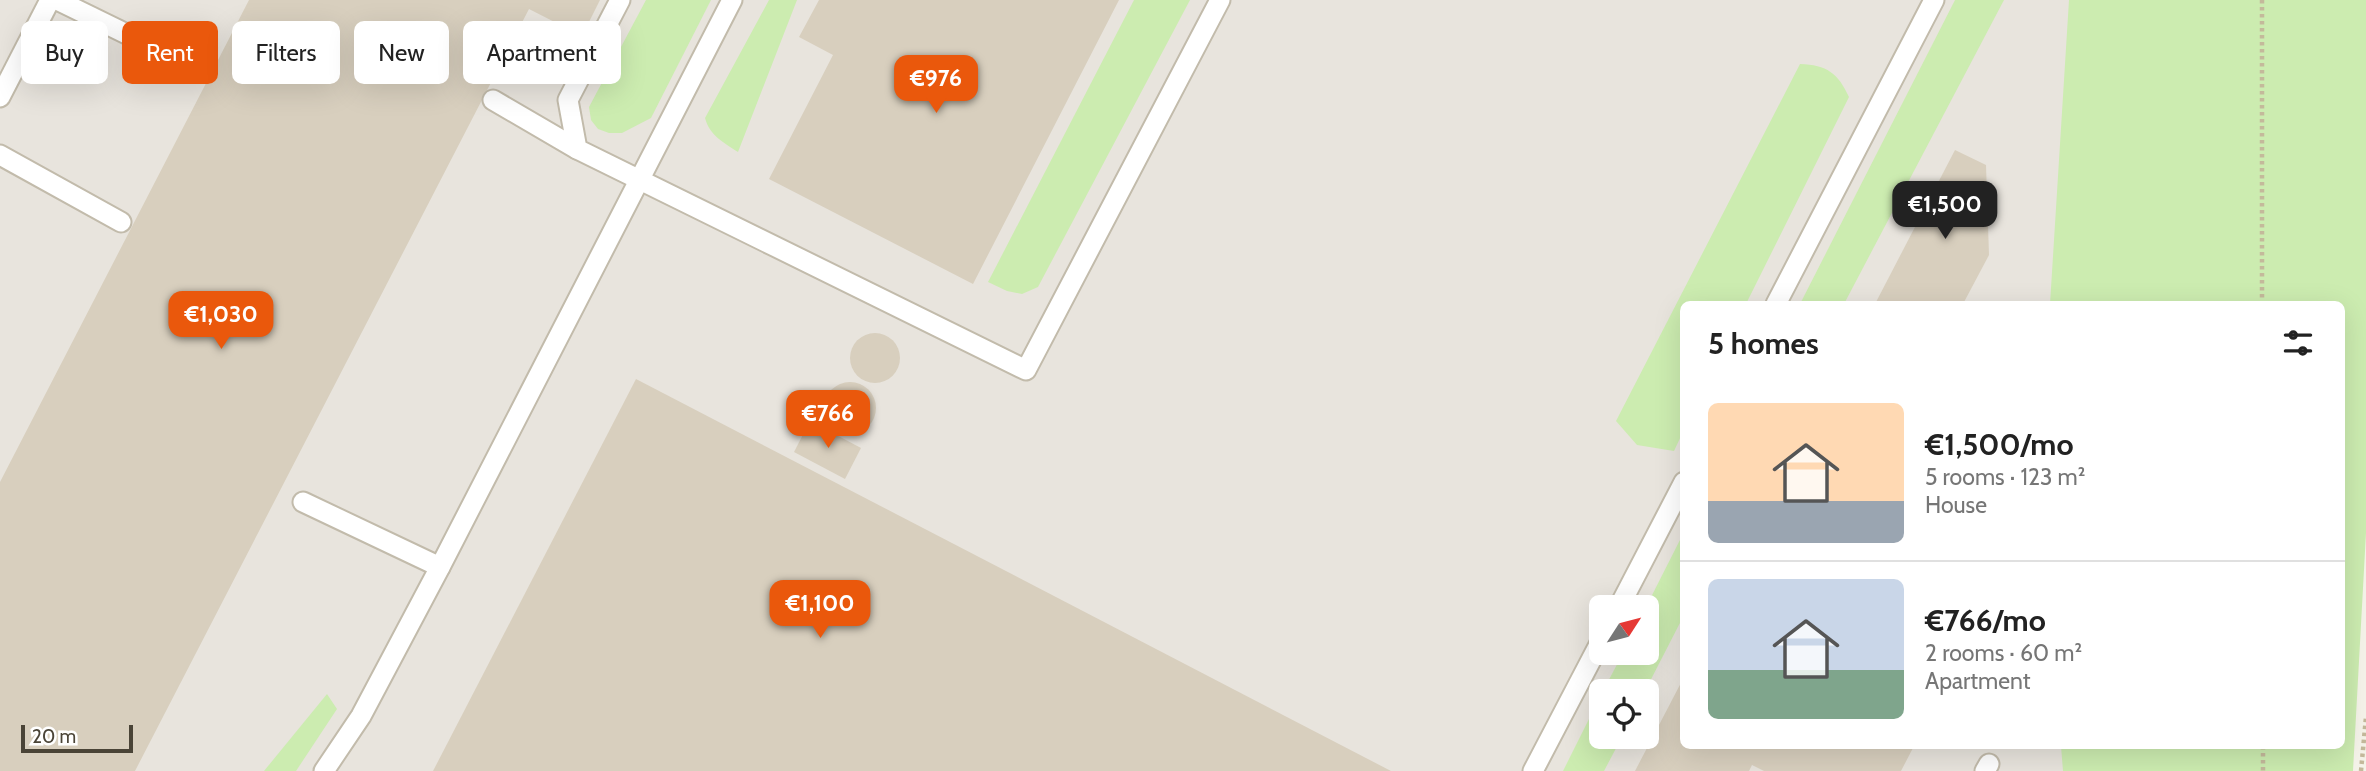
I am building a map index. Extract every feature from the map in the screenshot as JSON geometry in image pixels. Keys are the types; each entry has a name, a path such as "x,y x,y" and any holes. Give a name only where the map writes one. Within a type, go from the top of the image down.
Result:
{"lane":[{"path":"0,97 50,0"},
{"path":"57,0 122,32"},
{"path":"577,149 568,100 620,0"},
{"path":"324,771 361,716 440,567 732,0"},
{"path":"493,100 577,149 1026,370 1220,0"},
{"path":"1778,301 1934,0"},
{"path":"0,155 121,222"},
{"path":"1625,595 1680,490"},
{"path":"303,502 440,567"},
{"path":"1533,771 1589,663"}],"path":[{"path":"2262,0 2262,301"},
{"path":"2361,771 2366,717"},
{"path":"2263,749 2263,771"}],"shaded area":[{"path":"0,0 2124,0 2122,301 1680,301 1680,749 2119,749 2118,771 0,771"}],"green space":[{"path":"646,0 711,0 651,118 622,133 609,133 598,129 591,120 589,107 601,84 621,84 621,47"},
{"path":"769,0 797,0 738,152 714,134 705,118"},
{"path":"1134,0 1190,0 1038,287 1022,294 1007,291 988,282"},
{"path":"1955,0 2004,0 1846,301 1802,301"},
{"path":"2069,0 2366,0 2366,533 2353,771 2063,771 2061,749 2345,749 2345,301 2050,301"},
{"path":"1800,64 1818,66 1830,72 1836,76 1849,97 1747,301 1680,301 1680,438 1674,451 1637,445 1616,421"},
{"path":"1680,540 1680,623 1659,664 1659,595 1652,595"},
{"path":"1617,665 1658,665 1651,679 1609,679"},
{"path":"327,694 337,709 296,771 264,771"},
{"path":"1589,719 1589,749 1616,749 1604,771 1563,771"}],"building":[{"path":"249,0 600,0 590,21 553,21 529,9 523,21 463,21 463,84 490,84 135,771 0,771 0,482 206,84 218,84 218,60 232,33 232,84 340,84 340,21 238,21"},
{"path":"819,0 1119,0 973,284 769,179 833,55 799,37"},
{"path":"1955,150 1986,165 1989,255 1965,301 1877,301"},
{"path":"865,334 885,334 899,348 899,368 885,382 865,382 851,368 851,348"},
{"path":"636,379 1391,771 433,771"},
{"path":"850,382 860,384 868,390 874,398 874,418 868,426 860,432 850,434 840,432 832,426 826,418 824,408 826,398 832,390 840,384"},
{"path":"810,421 861,448 845,479 794,452"},
{"path":"1680,685 1680,749 1912,749 1901,771 1764,771 1752,765 1749,771 1635,771 1646,749 1659,749 1659,725"}]}
